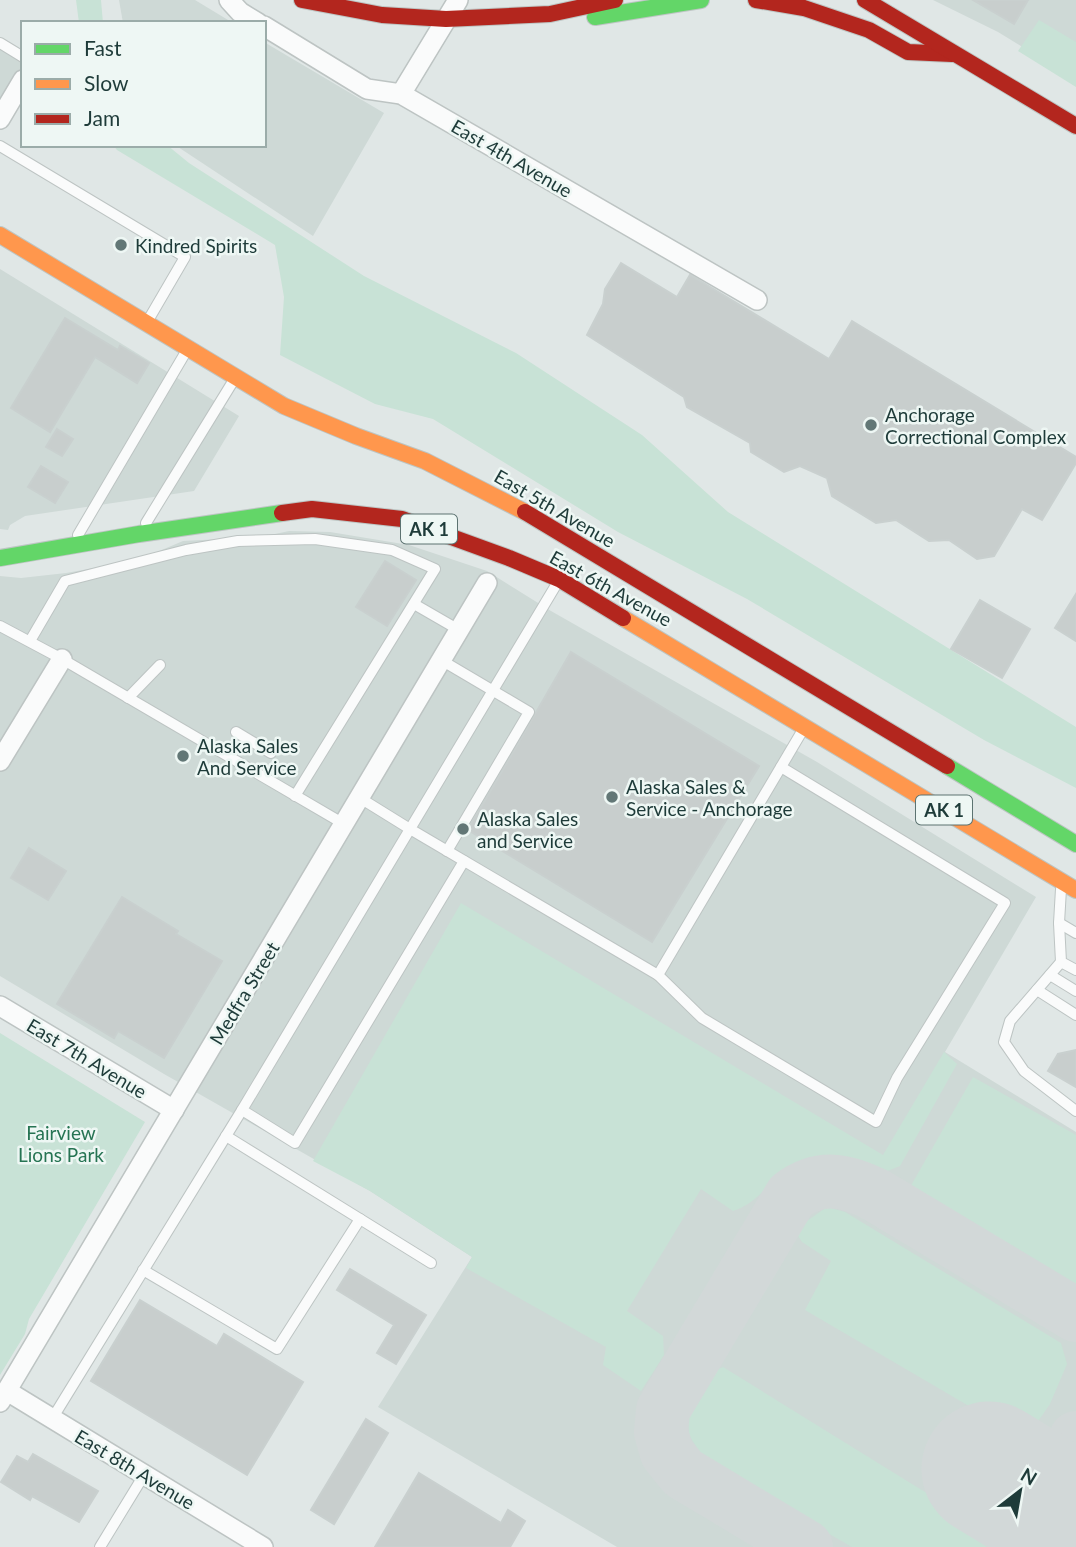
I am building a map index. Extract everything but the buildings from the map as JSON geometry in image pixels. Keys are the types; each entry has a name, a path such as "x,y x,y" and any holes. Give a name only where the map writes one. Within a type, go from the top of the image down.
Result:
{"main road":[{"path":"302,0 382,15 548,24 701,0"},
{"path":"446,19 550,14 615,0"},
{"path":"755,0 804,8 869,30 908,52 955,54"},
{"path":"865,0 1076,125"},
{"name":"East 5th Avenue","path":"0,235 284,406 356,436 425,460 523,511 1076,844"},
{"name":"East 6th Avenue","path":"0,558 139,534 312,509 402,519 559,579 808,728"},
{"name":"AK 1","path":"808,728 1076,890"}],"street":[{"path":"229,0 240,12 255,21"},
{"path":"401,94 458,0"},
{"name":"East 4th Avenue","path":"266,27 367,89 401,94 757,300"},
{"path":"0,119 21,83"},
{"name":"Medfra Street","path":"3,1390 174,1110 487,583"},
{"path":"0,761 62,659"},
{"name":"East 7th Avenue","path":"0,1006 174,1110"},
{"name":"East 8th Avenue","path":"3,1390 263,1547"}],"lane":[{"path":"0,43 21,56"},
{"path":"0,146 185,257 146,323"},
{"path":"71,546 188,348"},
{"path":"139,534 236,377"},
{"path":"30,641 65,581 186,550 238,541 315,538 392,550 435,569 295,796"},
{"path":"52,1419 242,1110 559,579"},
{"path":"414,604 459,630"},
{"path":"1,628 62,659 344,824"},
{"path":"441,660 529,712 447,851"},
{"path":"128,698 160,665"},
{"path":"658,975 781,767 808,728"},
{"path":"236,732 271,752"},
{"path":"360,798 658,975 702,1018 876,1122 897,1078 1005,903 781,767"},
{"path":"242,1110 295,1143 464,861"},
{"path":"1062,881 1059,923 1061,962 1010,1021 1004,1042 1024,1071 1076,1111"},
{"path":"1059,923 1076,933"},
{"path":"1061,962 1076,971"},
{"path":"1050,975 1076,991"},
{"path":"1037,990 1076,1015"},
{"path":"226,1136 431,1263"},
{"path":"143,1270 277,1349 360,1219"},
{"path":"100,1547 144,1475"}],"shaded area":[{"path":"119,0 195,0 230,21 123,21"},
{"path":"933,0 1076,0 1076,80 998,32"},
{"path":"266,43 384,113 313,236 178,147 266,147"},
{"path":"0,45 21,57 21,83 0,119"},
{"path":"0,269 239,416 194,491 25,516 10,525 8,530 0,529"},
{"path":"289,531 330,532 409,545 487,571 551,611 817,762 1036,897 945,1052 1076,1132 1076,1547 617,1547 378,1407 472,1257 370,1191 164,1074 0,976 0,576 21,578 66,573 138,560 183,541 261,537"}],"green space":[{"path":"76,0 101,0 103,21 79,21"},
{"path":"1039,20 1076,42 1076,87 1018,51"},
{"path":"115,147 169,147 189,163 364,276 516,353 642,435 728,512 1076,727 1076,788 984,740 747,599 618,532 433,419 375,404 280,355 284,297 275,245"},
{"path":"461,903 883,1155 944,1052 957,1064 900,1166 880,1174 841,1159 811,1161 784,1172 751,1202 733,1211 701,1189 627,1311 663,1336 664,1355 641,1391 603,1365 606,1347 466,1268 472,1257 370,1191 313,1161"},
{"name":"Fairview Lions Park","path":"0,1033 145,1122 29,1319 25,1334 0,1375"},
{"path":"973,1077 1076,1135 1076,1285 1063,1281 909,1189"},
{"path":"827,1207 845,1212 1061,1343 1067,1364 1050,1404 1034,1427 1015,1433 805,1310 831,1261 802,1242 798,1236 804,1223"},
{"path":"723,1367 1010,1547 852,1547 706,1463 689,1435 688,1418 710,1373"}],"taxiway":[{"path":"806,1547 683,1473 667,1453 661,1432 663,1410 791,1196 812,1184 823,1182 844,1183 865,1190 1076,1315"},
{"path":"1076,1438 1066,1464 1068,1490 1076,1507"}],"runway":[{"path":"989,1469 1076,1522"}],"traffic: fast":[{"path":"595,17 701,0"},
{"path":"0,558 282,513"},
{"path":"947,766 1076,844"}],"traffic: slow":[{"path":"0,235 284,406 425,461 525,512"},
{"path":"623,618 1076,890"}],"traffic: jam":[{"path":"302,0 382,15 446,19 550,14 615,0"},
{"path":"756,0 804,8 869,30 908,52 952,54"},
{"path":"865,0 1076,126"},
{"path":"282,513 312,509 402,519 559,579 623,618"},
{"path":"525,512 947,766"}],"place":[{"name":"Kindred Spirits","path":"121,245"},
{"name":"Anchorage Correctional Complex","path":"871,425"},
{"name":"Alaska Sales And Service","path":"183,756"},
{"name":"Alaska Sales & Service - Anchorage","path":"612,797"},
{"name":"Alaska Sales and Service","path":"463,829"}]}
